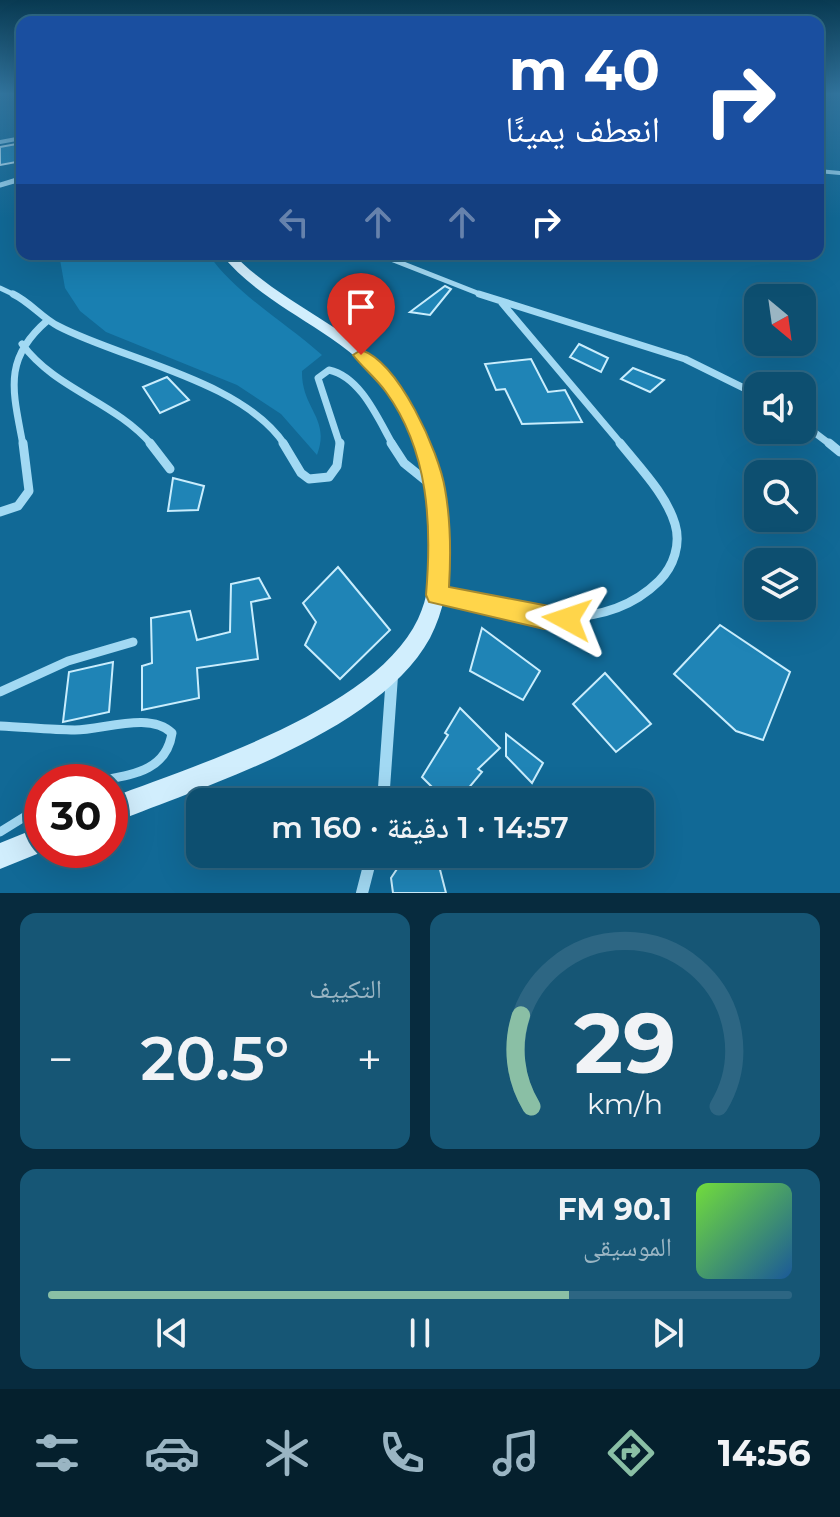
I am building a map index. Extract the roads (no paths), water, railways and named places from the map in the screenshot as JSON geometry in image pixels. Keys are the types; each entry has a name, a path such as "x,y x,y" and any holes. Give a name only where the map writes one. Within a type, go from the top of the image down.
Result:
{"main road":[{"path":"128,803 285,738 345,707 393,667 422,632 437,595 441,545 435,488 413,421 375,367 266,292 233,260"},
{"path":"0,856 24,846"}],"street":[{"path":"393,260 502,303 685,359 744,388"},
{"path":"0,288 19,297 48,320 77,334 160,364 252,412 282,441 301,473 309,479 329,477 340,460 338,430 318,378 331,370 340,371 360,391 402,461 435,488"},
{"path":"437,595 544,619 590,619 625,606 652,588 671,570 676,551 675,524 651,482 502,303"},
{"path":"0,512 18,506 29,491 15,386 15,364 22,344 48,320"},
{"path":"22,344 44,372 114,410 130,423 148,439 170,469"},
{"path":"816,434 840,452"},
{"path":"384,788 393,667"},
{"path":"362,893 368,868"}],"lane":[{"path":"0,692 68,661 133,642"},
{"path":"0,726 76,730 144,723 165,726 172,733 168,754 157,765 128,776"},
{"path":"0,832 24,817"}]}
